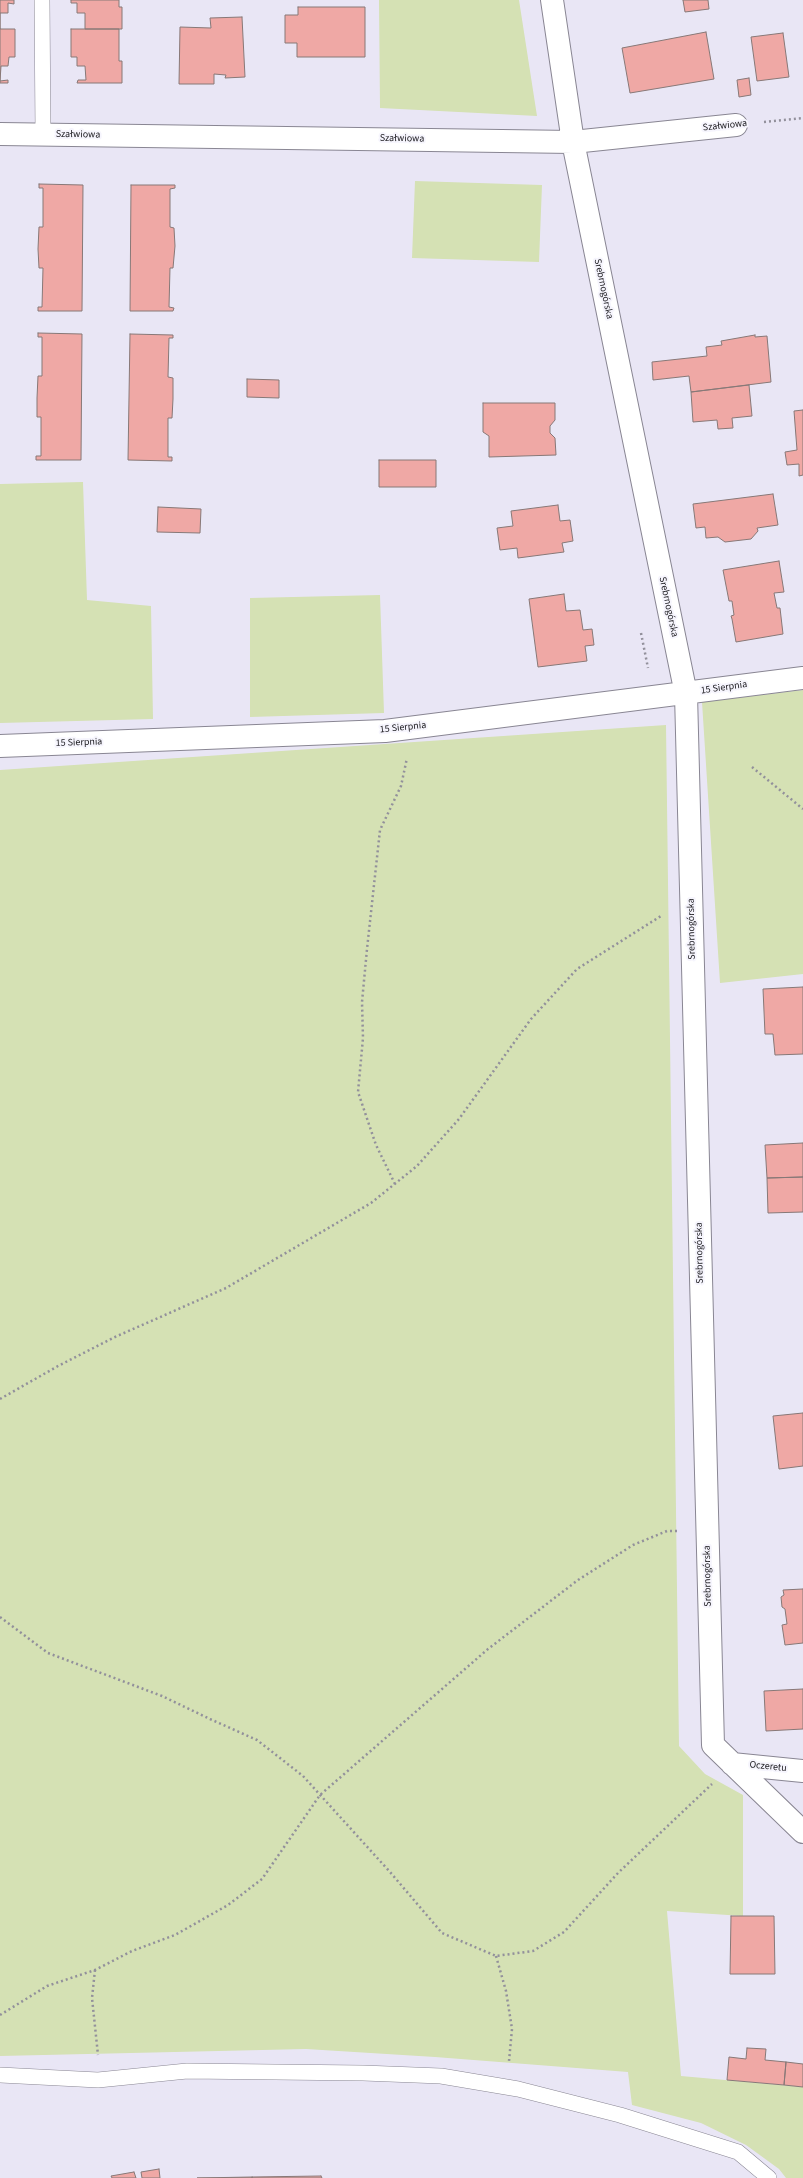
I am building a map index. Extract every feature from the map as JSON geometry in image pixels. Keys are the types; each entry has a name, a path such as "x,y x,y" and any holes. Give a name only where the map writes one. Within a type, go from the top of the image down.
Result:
{"street":[{"name":"Srebrnogórska","path":"552,0 573,142 686,694 713,1745 803,1832"},
{"name":"Szałwiowa","path":"0,134 573,142 736,125"},
{"name":"15 Sierpnia","path":"0,746 385,731 803,678"},
{"name":"Oczeretu","path":"732,1764 803,1771"}],"lane":[{"path":"42,0 43,135"},
{"path":"0,2075 98,2080 187,2071 363,2073 441,2076 505,2087 620,2115 738,2152 769,2178"}],"path":[{"name":"Szałwiowa","path":"736,125 803,118"},
{"path":"396,1184 376,1145 358,1092 363,1038 364,980 380,830 401,786 411,742 410,728"},
{"path":"752,767 803,809"},
{"path":"0,1399 58,1366 115,1337 226,1288 371,1203 417,1166 459,1119 531,1019 577,969 691,898"},
{"path":"0,2015 47,1986 95,1970 132,1951 175,1935 228,1905 262,1879 320,1796 488,1649 578,1580 633,1545 667,1531 707,1530"},
{"path":"0,1617 48,1652 162,1696 257,1740 303,1776 390,1872 442,1933 496,1956 533,1951 564,1932 618,1873 732,1764"},
{"path":"496,1956 506,1991 512,2029 505,2087"},
{"path":"95,1970 92,1998 98,2042 98,2080"}],"green space":[{"path":"379,0 519,0 537,116 380,108"},
{"path":"415,181 542,185 539,262 412,258"},
{"path":"83,482 87,600 151,606 153,719 0,723 0,484"},
{"path":"380,595 384,713 250,717 250,598"},
{"path":"803,690 803,974 720,983 702,702"},
{"path":"666,725 679,1746 705,1774 743,1795 743,1916 667,1911 681,2076 803,2087 803,2178 786,2178 779,2169 746,2145 701,2123 632,2105 628,2072 435,2057 306,2049 0,2056 0,770"}],"building":[{"path":"0,0 14,0 14,4 8,3 8,13 0,13"},
{"path":"71,0 119,0 119,7 122,7 122,29 85,29 85,13 77,13 77,3 71,3"},
{"path":"683,0 708,0 709,9 685,12"},
{"path":"298,7 365,7 365,57 297,57 297,43 285,43 285,15 298,15"},
{"path":"242,17 245,77 225,78 226,75 214,74 214,84 179,84 180,27 211,28 210,18"},
{"path":"0,29 15,29 15,57 9,57 8,66 1,66 0,81"},
{"path":"71,29 119,29 119,61 122,61 122,83 77,83 78,80 86,80 85,66 77,66 77,57 71,57"},
{"path":"706,32 714,79 630,93 622,48"},
{"path":"783,33 789,77 757,81 751,37"},
{"path":"749,78 751,95 739,97 737,80"},
{"path":"8,80 8,83 0,83 0,81"},
{"path":"39,184 83,185 82,311 38,311 38,307 42,307 43,268 39,268 38,249 39,227 43,227 43,188 39,188"},
{"path":"131,185 175,185 175,188 170,189 170,227 174,228 175,246 173,268 170,268 169,307 174,308 173,311 130,311"},
{"path":"38,333 82,334 81,460 36,460 36,456 41,456 41,417 37,417 37,398 38,376 42,376 42,337 38,337"},
{"path":"130,334 173,335 173,338 169,338 168,377 173,378 172,418 168,418 168,457 172,457 172,461 128,460"},
{"path":"755,335 755,337 767,336 771,382 691,392 689,376 653,380 652,362 707,356 706,347 722,345 721,341"},
{"path":"247,379 279,380 279,398 247,397"},
{"path":"749,385 752,416 732,418 733,428 718,429 717,420 693,422 691,392"},
{"path":"483,403 555,403 555,420 550,426 550,433 555,438 556,455 489,457 489,436 483,432"},
{"path":"803,410 803,475 799,476 799,464 787,465 785,452 797,450 794,411"},
{"path":"379,460 436,460 436,487 379,487"},
{"path":"773,494 778,525 757,528 758,531 751,539 725,542 718,537 706,538 705,527 696,528 693,504"},
{"path":"558,505 560,521 570,520 573,541 562,543 564,552 518,558 517,548 500,550 497,528 513,526 511,511"},
{"path":"158,507 201,509 200,533 157,532"},
{"path":"779,561 784,592 774,593 777,608 780,608 783,634 736,642 731,616 734,615 732,601 729,601 723,570"},
{"path":"564,594 566,611 580,610 583,630 592,629 594,645 585,646 587,661 538,667 529,599"},
{"path":"803,987 803,1054 775,1055 773,1034 765,1034 763,989"},
{"path":"803,1143 803,1177 767,1178 765,1145"},
{"path":"803,1177 803,1212 768,1213 767,1178"},
{"path":"803,1413 803,1466 779,1469 773,1416"},
{"path":"803,1589 803,1643 785,1645 782,1625 787,1624 785,1609 782,1607 781,1597 784,1595 783,1590"},
{"path":"803,1689 803,1729 766,1731 764,1691"},
{"path":"731,1916 774,1916 775,1974 730,1974"},
{"path":"747,2048 766,2049 765,2060 786,2062 784,2085 727,2080 729,2057 746,2059"},
{"path":"786,2062 803,2064 803,2087 784,2085"},
{"path":"159,2169 160,2178 142,2178 141,2172"},
{"path":"134,2172 136,2178 112,2178 111,2176"},
{"path":"321,2176 322,2178 252,2178 252,2177"},
{"path":"252,2177 252,2178 197,2178"}]}
